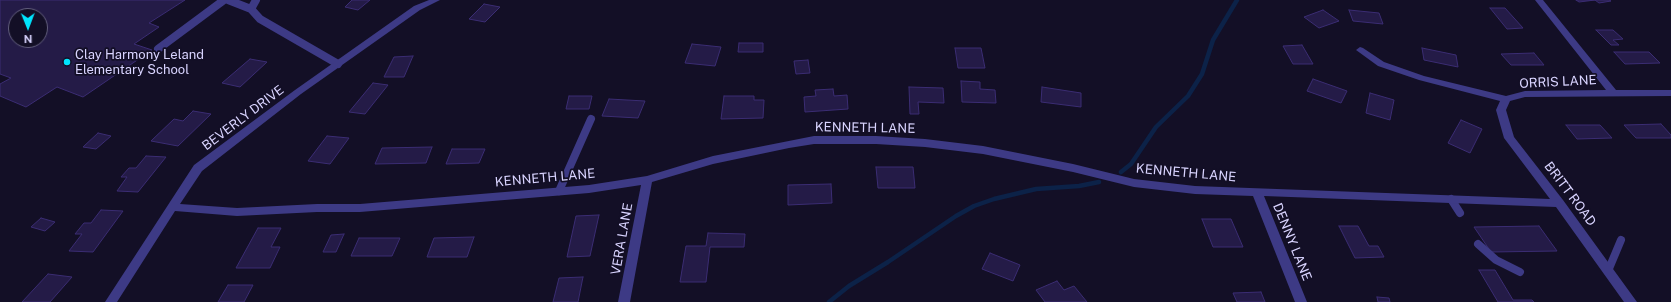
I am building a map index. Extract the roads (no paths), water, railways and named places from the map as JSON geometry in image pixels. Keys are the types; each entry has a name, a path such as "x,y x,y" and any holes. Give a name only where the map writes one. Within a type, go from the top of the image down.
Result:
{"street":[{"name":"BEVERLY DRIVE","path":"111,302 198,168 338,64 417,8 436,0"},
{"path":"1540,0 1613,93"},
{"name":"ORRIS LANE","path":"1360,50 1381,64 1422,78 1506,99 1525,94 1671,93"},
{"name":"BRITT ROAD","path":"1506,99 1500,110 1510,138 1631,302"},
{"name":"KENNETH LANE","path":"172,207 237,212 317,208 360,208 589,189 647,180 713,160 814,140 876,140 925,143 983,150 1073,168 1134,183 1195,190 1559,203"},
{"name":"VERA LANE","path":"624,302 647,180"},
{"name":"DENNY LANE","path":"1257,193 1301,302"}],"lane":[{"path":"158,49 224,0"},
{"path":"228,0 251,9 260,19 338,64"},
{"path":"251,9 256,0"},
{"path":"559,191 591,119"},
{"path":"1451,199 1460,213"},
{"path":"1608,271 1621,240"},
{"path":"1478,244 1496,260 1520,272"}],"waterway":[{"path":"1121,172 1131,164 1156,127 1188,96 1202,74 1213,40 1237,0"},
{"path":"829,302 849,286 888,262 956,216 974,206 994,199 1036,189 1079,186 1099,182"}],"place":[{"name":"Clay Harmony Leland Elementary School","path":"67,62"}]}
